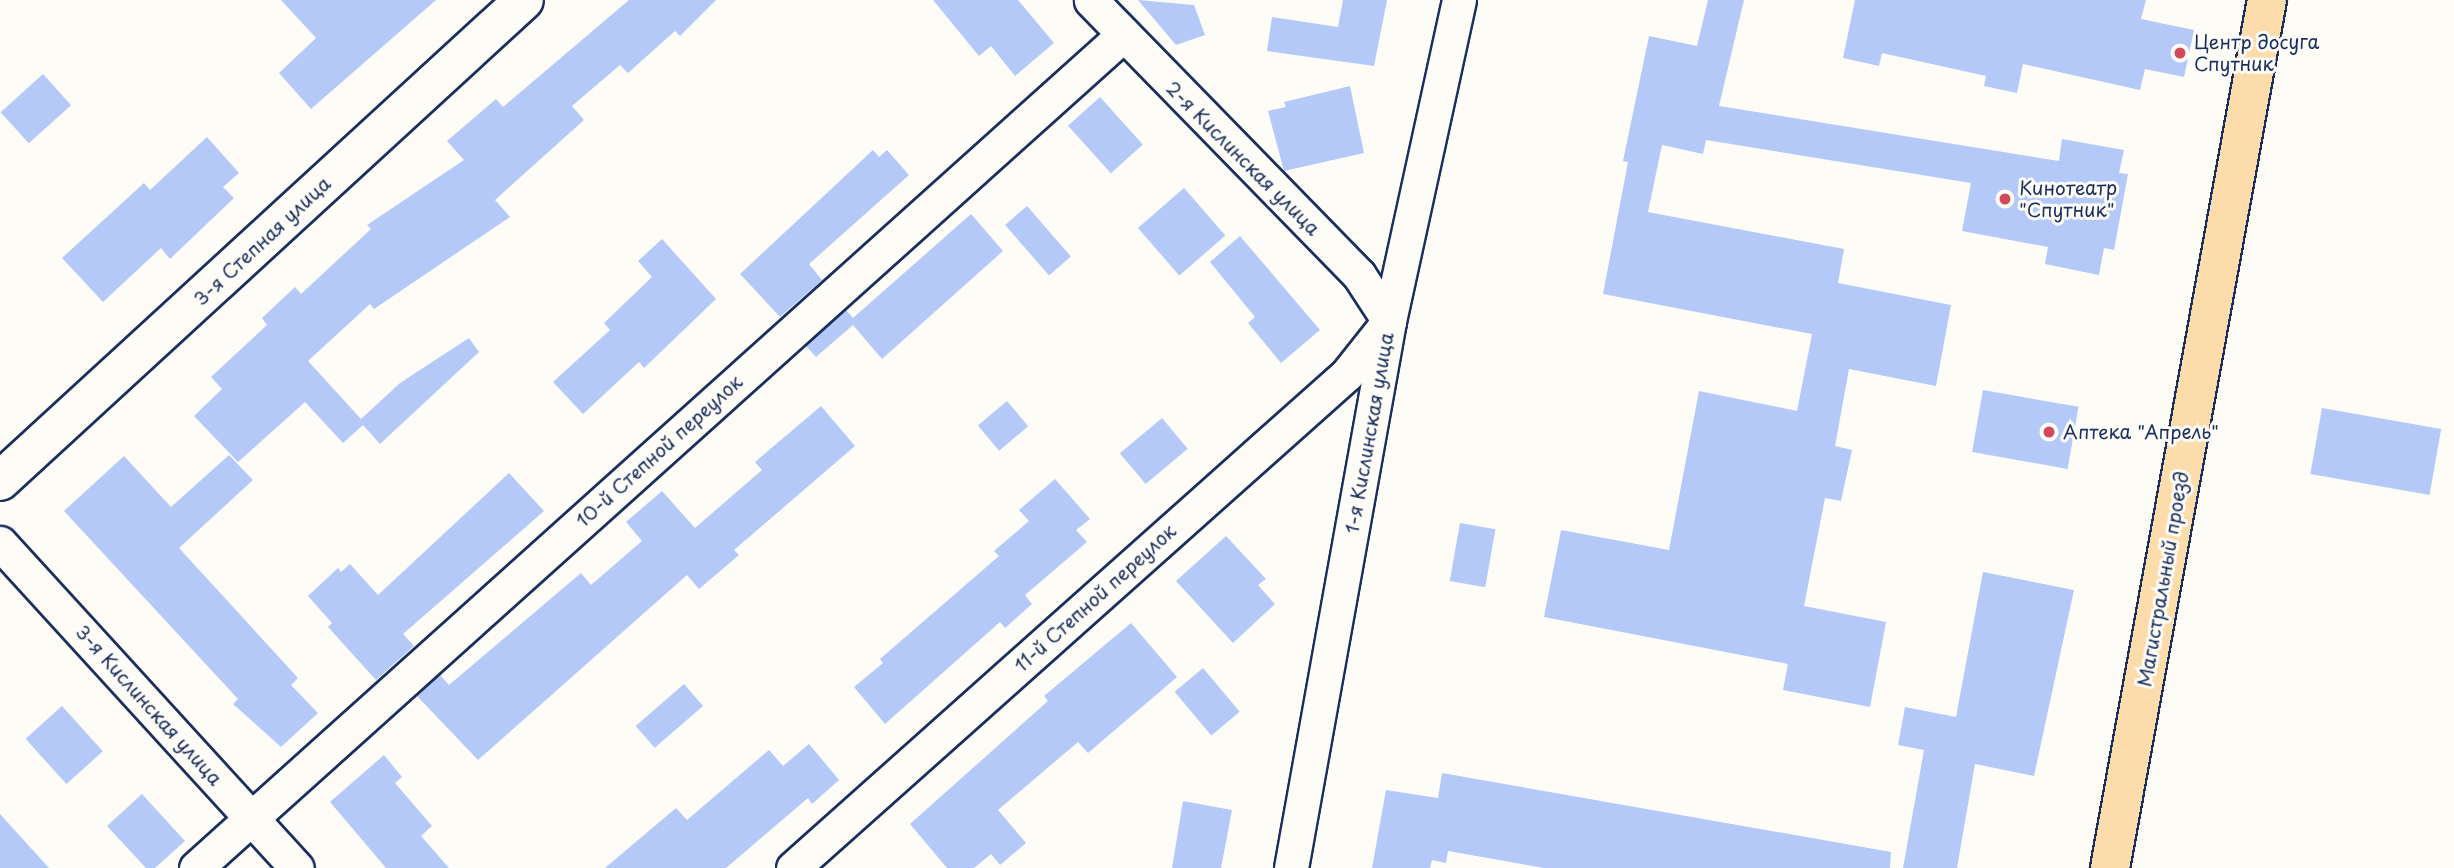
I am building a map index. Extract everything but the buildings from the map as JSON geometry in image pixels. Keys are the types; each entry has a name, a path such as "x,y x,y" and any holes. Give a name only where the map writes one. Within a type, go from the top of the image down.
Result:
{"main road":[{"name":"Магистральный проезд","path":"2110,868 2267,0"}],"street":[{"name":"3-я Степная улица","path":"0,481 524,0"},
{"name":"2-я Кислинская улица","path":"1091,0 1359,275 1389,321"},
{"name":"1-я Кислинская улица","path":"1291,868 1389,321 1459,0"},
{"name":"10-й Степной переулок","path":"196,868 1123,35"},
{"name":"11-й Степной переулок","path":"793,868 1347,374 1389,321"},
{"name":"3-я Кислинская улица","path":"0,542 298,868"}],"place":[{"name":"Центр досуга Спутник","path":"2180,53"},
{"name":"Кинотеатр \"Спутник\"","path":"2005,199"},
{"name":"Аптека \"Апрель\"","path":"2049,432"}]}
